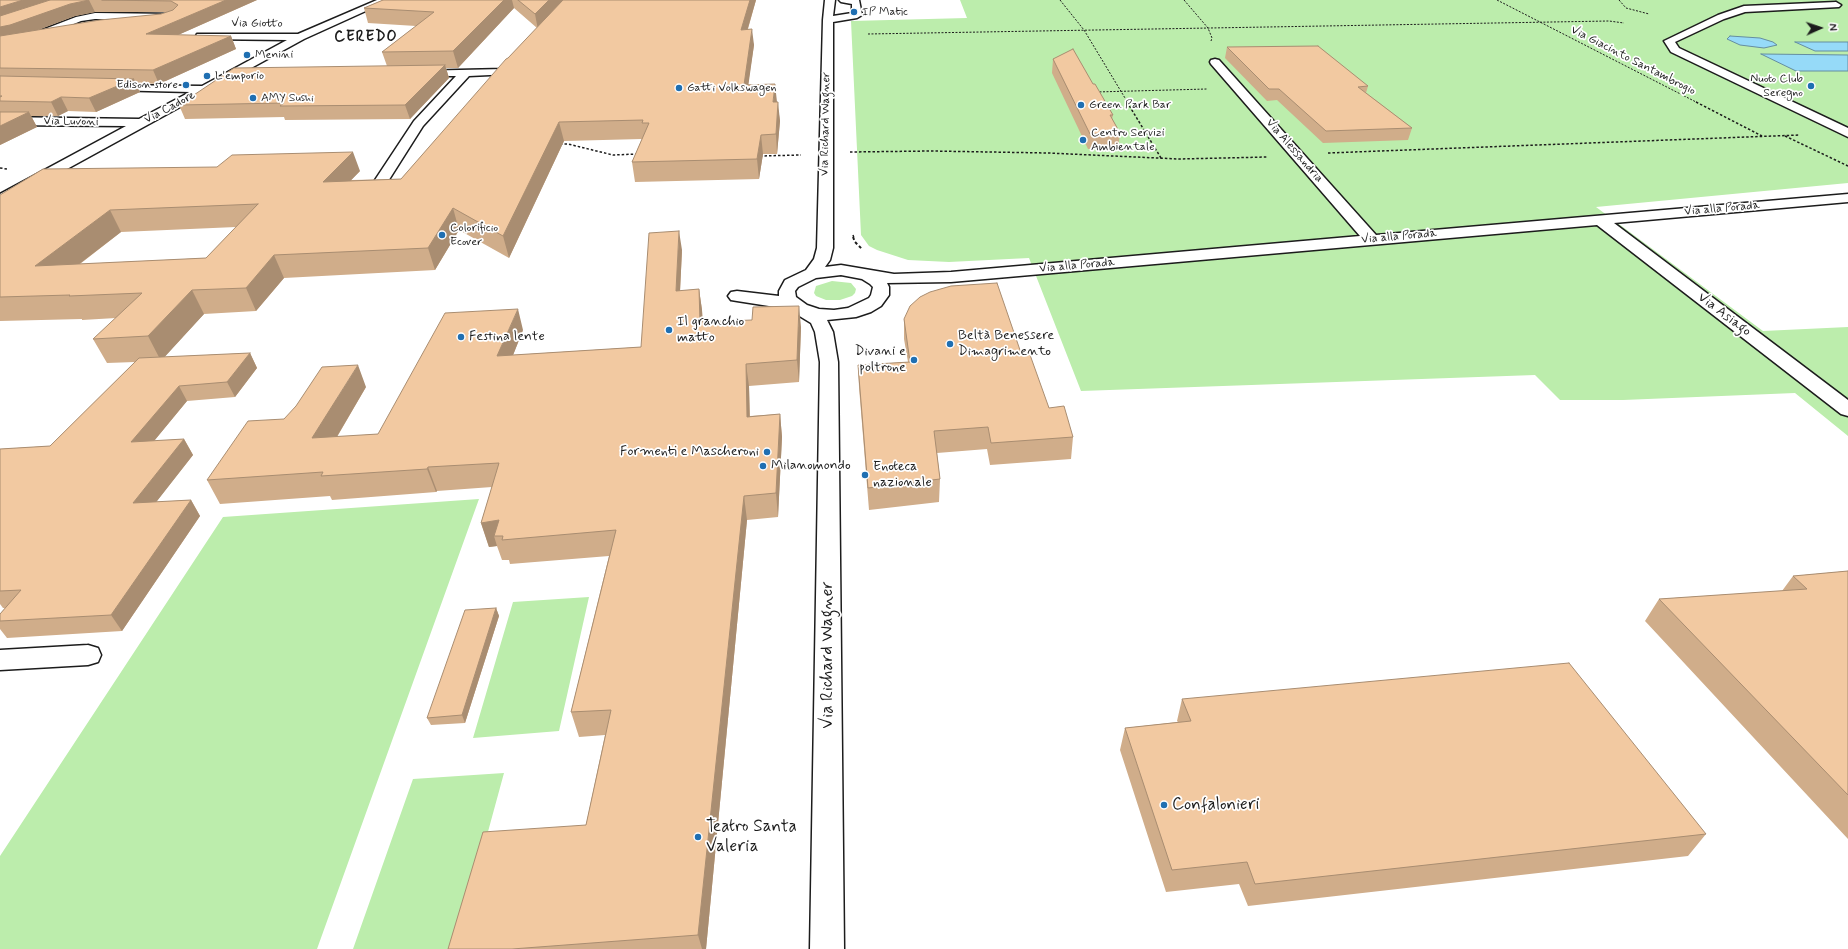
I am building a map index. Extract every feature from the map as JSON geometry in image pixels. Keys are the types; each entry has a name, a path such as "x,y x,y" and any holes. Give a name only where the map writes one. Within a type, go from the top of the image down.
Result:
{"street":[{"name":"Via Cadore","path":"0,200 300,37 385,0"},
{"name":"Via Richard Wagner","path":"812,273 822,260 825,248 828,20 830,0"},
{"path":"828,20 858,15 856,2 844,0"},
{"path":"1780,1 1782,2 1779,4 1753,8 1721,17 1669,41 1675,50 1848,133"},
{"path":"1753,8 1836,5"},
{"path":"67,34 20,41 80,19 95,16 176,17 175,20 166,22 121,26"},
{"name":"Via Giotto","path":"190,36 300,37"},
{"path":"403,73 507,72 523,55"},
{"name":"Via Alessandria","path":"1215,62 1372,240"},
{"path":"380,183 418,124 465,72"},
{"path":"233,74 256,74"},
{"path":"93,87 206,89"},
{"name":"Via Luvoni","path":"0,121 142,123"},
{"name":"Via alla Porada","path":"812,273 826,270 894,278 951,277 1848,198"},
{"name":"Via Asiago","path":"1600,220 1848,410"},
{"path":"812,273 791,284 737,296 778,300 818,314 850,313 870,305 880,295 881,287 876,280 834,259 825,248"},
{"name":"Via alla Porada","path":"870,305 922,284 951,277"},
{"path":"791,284 787,291 788,298 799,308"},
{"name":"Via Richard Wagner","path":"829,362 840,330 852,318 870,305"},
{"name":"Via Richard Wagner","path":"799,308 818,320 824,332 829,362 827,949"},
{"path":"0,660 88,655"}],"path":[{"path":"1060,0 1084,30 1119,91 1161,158"},
{"path":"1184,0 1208,28"},
{"name":"Via Giacinto Santambrogio","path":"1497,0 1762,136 1784,136 1848,166"},
{"path":"1619,0 1626,8 1649,14"},
{"path":"842,18 841,22 848,29 847,35 1610,21 1624,23"},
{"path":"1091,92 1239,89"},
{"path":"560,144 568,144 613,155 644,154"},
{"path":"757,156 826,154"},
{"path":"852,234 855,242 863,251"}],"green space":[{"path":"960,0 1848,0 1848,183 1596,207 1763,331 1848,327 1848,436 1795,393 1623,400 1560,400 1535,375 1081,391 1029,258 949,262 908,260 869,246 861,235 851,21 967,18"},
{"path":"832,281 851,283 856,289 855,293 852,296 840,300 826,300 816,296 814,293 816,286"},
{"path":"479,499 317,949 0,949 0,856 223,517"},
{"path":"589,597 559,731 473,738 513,602"},
{"path":"504,773 456,949 353,949 413,779"}],"water":[{"path":"1730,36 1760,38 1773,42 1777,45 1764,48 1740,45 1727,39"},
{"path":"1795,42 1848,42 1848,51 1815,51"},
{"path":"1761,54 1848,55 1848,71 1796,71"}],"building":[{"path":"0,0 23,0 0,7"},
{"path":"50,0 89,0 70,4 10,25 0,27 0,16"},
{"path":"102,0 226,0 146,34 231,36 153,70 0,68 0,36 100,20 161,14 173,10 178,5 171,1"},
{"path":"383,0 504,0 453,51 382,52 434,12 364,8"},
{"path":"518,0 549,0 535,14"},
{"path":"563,0 750,0 741,30 752,29 744,85 775,84 773,102 778,102 776,134 761,135 757,159 632,162 649,123 642,123 643,120 559,122 503,236 453,208 428,248 274,255 246,288 192,290 148,336 93,339 142,293 0,297 0,195 43,169 217,167 232,155 353,152 323,182 401,179 508,58","holes":["258,204 206,258 35,266 110,210"]},
{"path":"1318,46 1368,86 1358,87 1412,128 1326,131 1279,89 1269,89 1227,47"},
{"path":"1073,49 1113,115 1110,115 1120,133 1090,134 1053,59"},
{"path":"445,65 405,105 280,106 284,103 179,105 234,68"},
{"path":"0,76 134,79 89,98 61,97 51,102 0,101 0,97 2,96 0,96"},
{"path":"0,112 29,112 0,126"},
{"path":"679,231 676,291 699,289 700,322 752,320 753,307 799,306 797,360 746,364 747,417 780,414 776,493 744,496 698,935 512,949 448,949 483,832 586,825 611,710 571,712 616,530 502,540 503,536 494,536 499,520 481,523 499,463 321,476 323,472 207,480 248,421 284,419 296,406 322,367 358,365 312,438 378,434 445,313 518,309 497,356 641,347 649,233"},
{"path":"997,283 1021,353 1029,352 1049,408 1064,406 1073,437 991,443 988,427 934,431 940,479 868,488 858,365 910,362 904,319 910,306 920,297 930,292 951,286"},
{"path":"250,353 227,382 179,386 131,442 184,439 133,503 191,500 111,615 0,621 0,614 21,590 0,591 0,449 50,446 139,358"},
{"path":"1848,571 1848,795 1659,599 1807,589 1793,576"},
{"path":"496,608 462,715 427,718 465,610"},
{"path":"1569,663 1706,834 1255,884 1247,862 1172,870 1125,728 1191,721 1182,699"}],"place":[{"name":"IP Matic","path":"854,12"},
{"name":"Menini","path":"247,55"},
{"name":"L'emporio","path":"207,76"},
{"name":"Edison store","path":"186,85"},
{"name":"Nuoto Club Seregno","path":"1811,86"},
{"name":"Gatti Volkswagen","path":"679,88"},
{"name":"AMY Sushi","path":"253,98"},
{"name":"Green Park Bar","path":"1081,105"},
{"name":"Centro Servizi Ambientale","path":"1083,140"},
{"name":"Colorificio Ecover","path":"442,235"},
{"name":"Il granchio matto","path":"669,330"},
{"name":"Festina lente","path":"461,337"},
{"name":"Beltà Benessere Dimagrimento","path":"950,344"},
{"name":"Divani e poltrone","path":"914,360"},
{"name":"Formenti e Mascheroni","path":"767,452"},
{"name":"Milanomondo","path":"763,466"},
{"name":"Enoteca nazionale","path":"865,475"},
{"name":"Confalonieri","path":"1164,805"},
{"name":"Teatro Santa Valeria","path":"698,837"}],"district":[{"name":"CEREDO","path":"366,38"}]}
